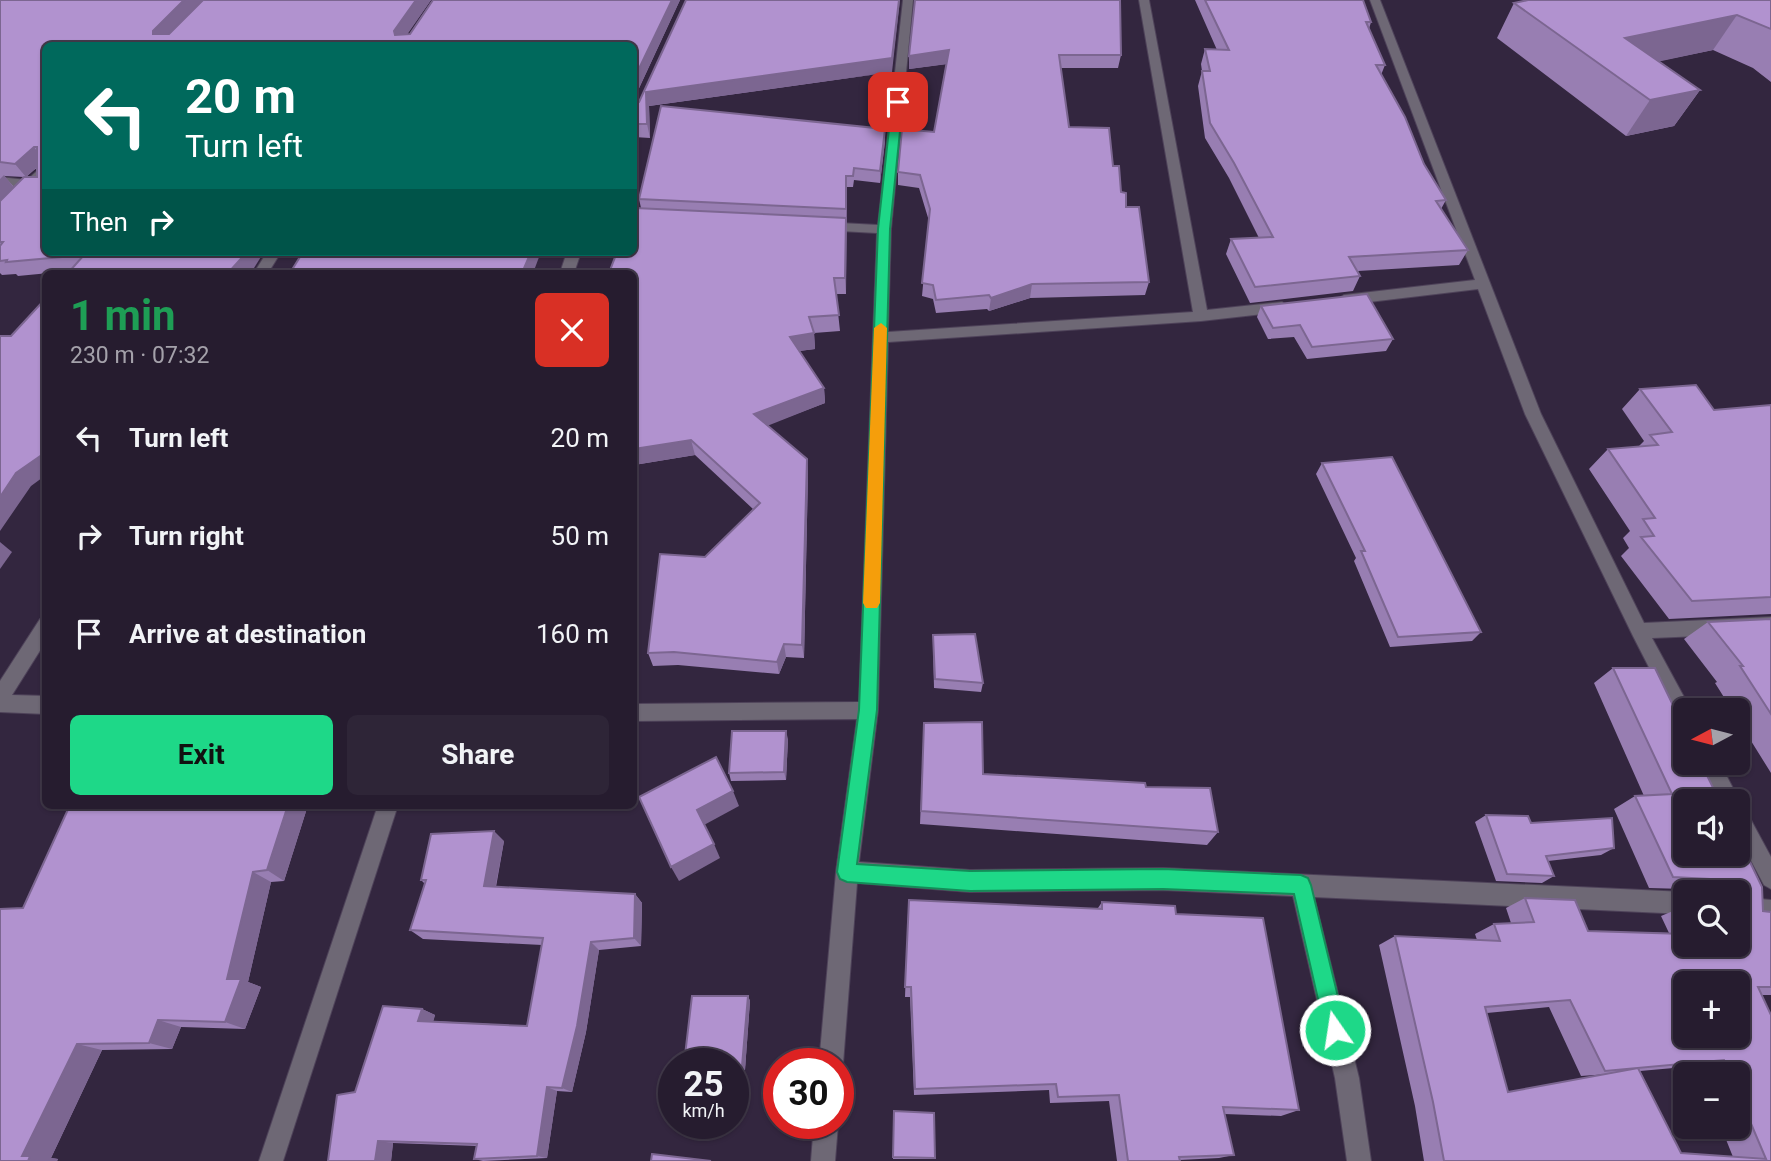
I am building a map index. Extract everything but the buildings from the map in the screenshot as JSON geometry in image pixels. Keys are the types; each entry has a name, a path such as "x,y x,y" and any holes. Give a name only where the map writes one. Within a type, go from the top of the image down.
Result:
{"street":[{"path":"832,1048 847,872 868,710 884,229 908,0"},
{"path":"1144,0 1201,316"},
{"path":"1375,0 1533,414 1674,698"},
{"path":"0,216 42,171"},
{"path":"0,181 42,185"},
{"path":"815,225 884,229"},
{"path":"1322,303 1483,284"},
{"path":"881,337 1201,316 1295,306"},
{"path":"1639,631 1771,625"},
{"path":"0,698 42,630"},
{"path":"0,703 42,705"},
{"path":"637,713 868,710"},
{"path":"271,1161 387,809"},
{"path":"1750,839 1771,878"},
{"path":"847,872 970,881 1163,879 1673,902"},
{"path":"1301,885 1347,1078 1359,1161"},
{"path":"1750,909 1771,911"},
{"path":"823,1161 825,1139"}],"slow traffic":[{"path":"872,603 881,328"}],"route":[{"path":"898,102 884,229 868,710 847,872 970,881 1163,879 1301,885 1335,1030"}]}
